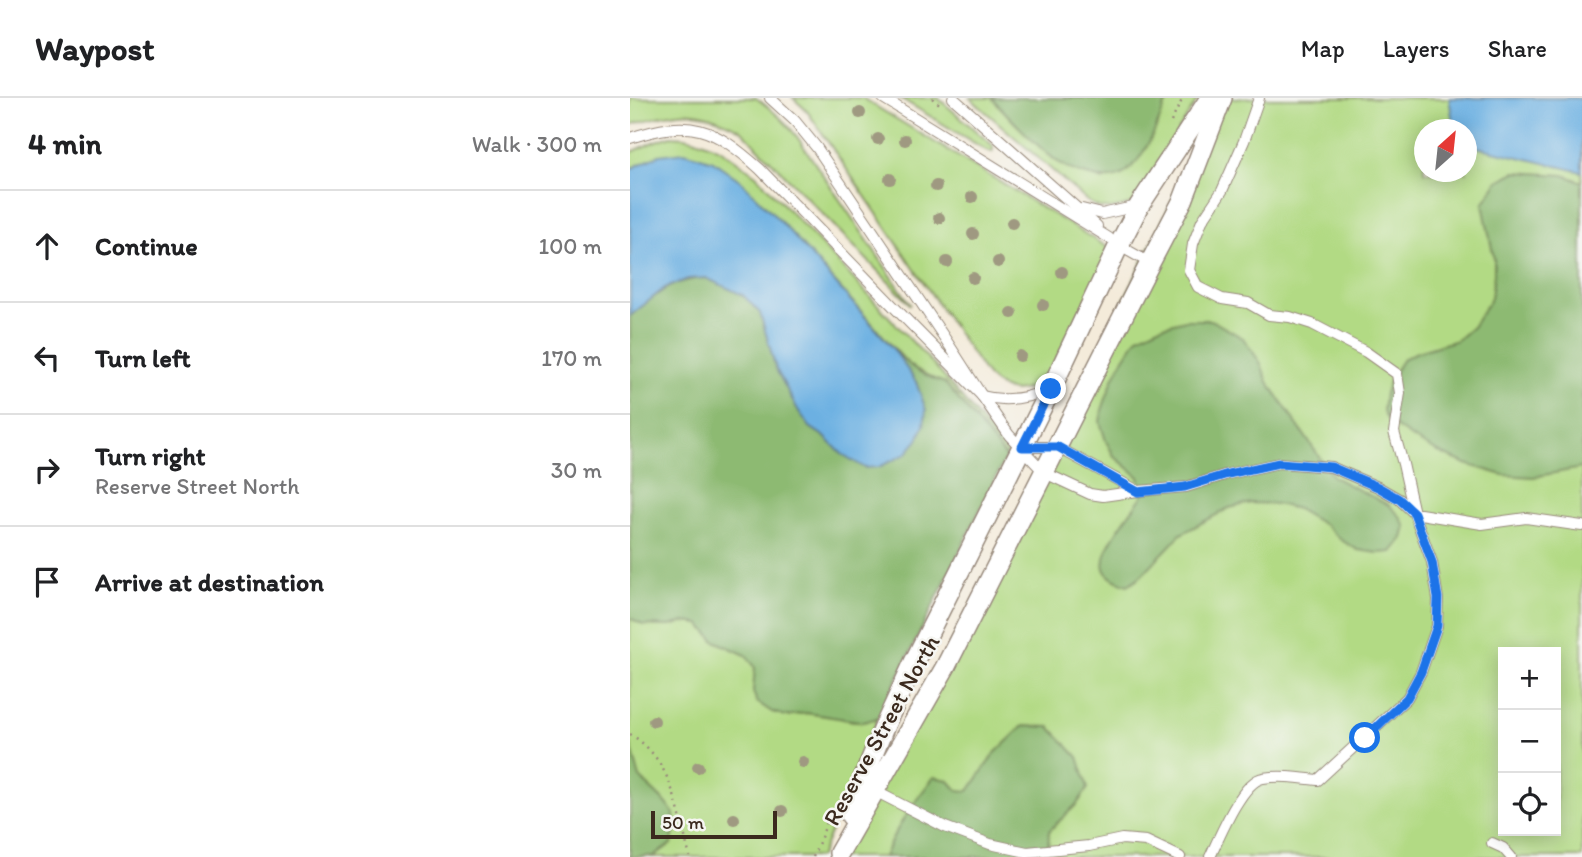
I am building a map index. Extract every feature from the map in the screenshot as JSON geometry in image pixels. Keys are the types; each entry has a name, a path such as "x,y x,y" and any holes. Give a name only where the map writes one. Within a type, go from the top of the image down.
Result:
{"street":[{"name":"Reserve Street North","path":"839,855 868,788 885,725 1051,389 1114,242 1210,98"},
{"name":"Reserve Street North","path":"868,788 946,666 1183,200 1222,98"}],"lane":[{"path":"770,98 795,121 817,148 1009,435 1045,473 1090,494 1103,496 1185,487 1279,463 1331,467 1378,487 1399,499 1414,513 1482,524 1526,518 1582,526"},
{"path":"883,98 1150,263"},
{"path":"953,98 1114,242"},
{"path":"1210,857 1241,796 1254,782 1261,778 1285,777 1318,780 1407,698 1421,672 1437,626 1438,598 1432,562 1414,513 1394,432 1400,393 1397,374 1366,352 1312,324 1290,317 1269,315 1248,303 1222,299 1198,287 1189,270 1193,244 1202,221 1222,191 1259,98"},
{"path":"630,138 655,130 684,127 706,131 738,149 982,396 994,399 1028,398 1051,389"},
{"path":"1079,209 1102,214 1139,206"},
{"path":"1022,447 1058,447 1138,492"},
{"path":"868,788 945,827 990,844 1027,852 1089,846 1122,839 1146,841 1180,857"},
{"path":"1492,843 1503,848 1511,857"}],"path":[{"path":"630,734 641,741 663,766 679,811 690,857"}],"green space":[{"path":"630,98 756,98 762,102 784,121 798,138 911,305 741,130 698,113 686,112 630,125"},
{"path":"793,98 862,98 1112,250 1045,381 1015,391 1002,387 987,376 807,111"},
{"path":"900,98 938,98 993,146 992,152 986,150"},
{"path":"970,98 992,98 1056,161 1103,180 1145,148 1168,98 1199,98 1132,204 1109,209 1087,201"},
{"path":"992,98 1168,98 1151,138 1133,166 1117,177 1099,178 1079,173 1061,164 1030,138"},
{"path":"1222,98 1582,98 1582,857 838,857 946,666"},
{"path":"671,136 704,142 720,149 756,175 935,366 1008,453 1006,457 945,383 910,366 741,181 632,167 630,169 630,153"},
{"path":"1515,172 1564,175 1582,182 1582,468 1533,477 1503,475 1438,452 1389,422 1383,412 1390,379 1403,359 1457,340 1472,327 1491,298 1494,259 1483,204 1498,181"},
{"path":"706,278 743,295 760,313 776,369 798,410 810,427 842,454 926,410 916,382 892,347 916,369 945,383 1006,457 878,718 864,722 806,713 786,716 772,712 757,702 753,692 755,667 746,655 715,641 700,624 685,622 669,626 643,625 630,618 630,316 673,285"},
{"path":"1185,320 1211,320 1243,338 1260,362 1268,382 1333,477 1389,505 1399,515 1406,527 1403,538 1392,552 1358,550 1297,509 1277,504 1251,503 1229,508 1181,534 1141,576 1128,585 1107,574 1103,563 1110,543 1143,495 1139,477 1114,456 1106,441 1100,422 1102,410 1113,379 1138,337 1159,327"},
{"path":"630,618 644,625 669,626 685,622 700,624 715,641 746,655 755,667 753,692 786,716 806,713 853,721 878,718 820,857 652,857 671,844 667,804 640,779 630,742"},
{"path":"1023,726 1050,727 1078,757 1088,788 1077,804 1049,831 1048,857 884,857 906,815 934,777 948,780 957,790 969,791 994,754"},
{"path":"630,742 640,778 674,814 675,829 671,844 654,856 630,857"}],"water":[{"path":"1449,98 1582,98 1582,172 1477,147 1477,119 1452,119"},
{"path":"685,152 713,161 741,181 783,224 892,347 916,382 926,410 918,440 906,454 879,467 865,468 842,454 810,427 776,369 760,313 743,295 706,278 688,279 665,288 630,316 630,169 659,155"}],"route":[{"path":"1051,389 1022,447 1058,447 1138,492 1185,487 1279,463 1331,467 1378,487 1399,499 1414,513 1432,562 1438,598 1437,626 1415,686 1407,698 1365,738"}]}
